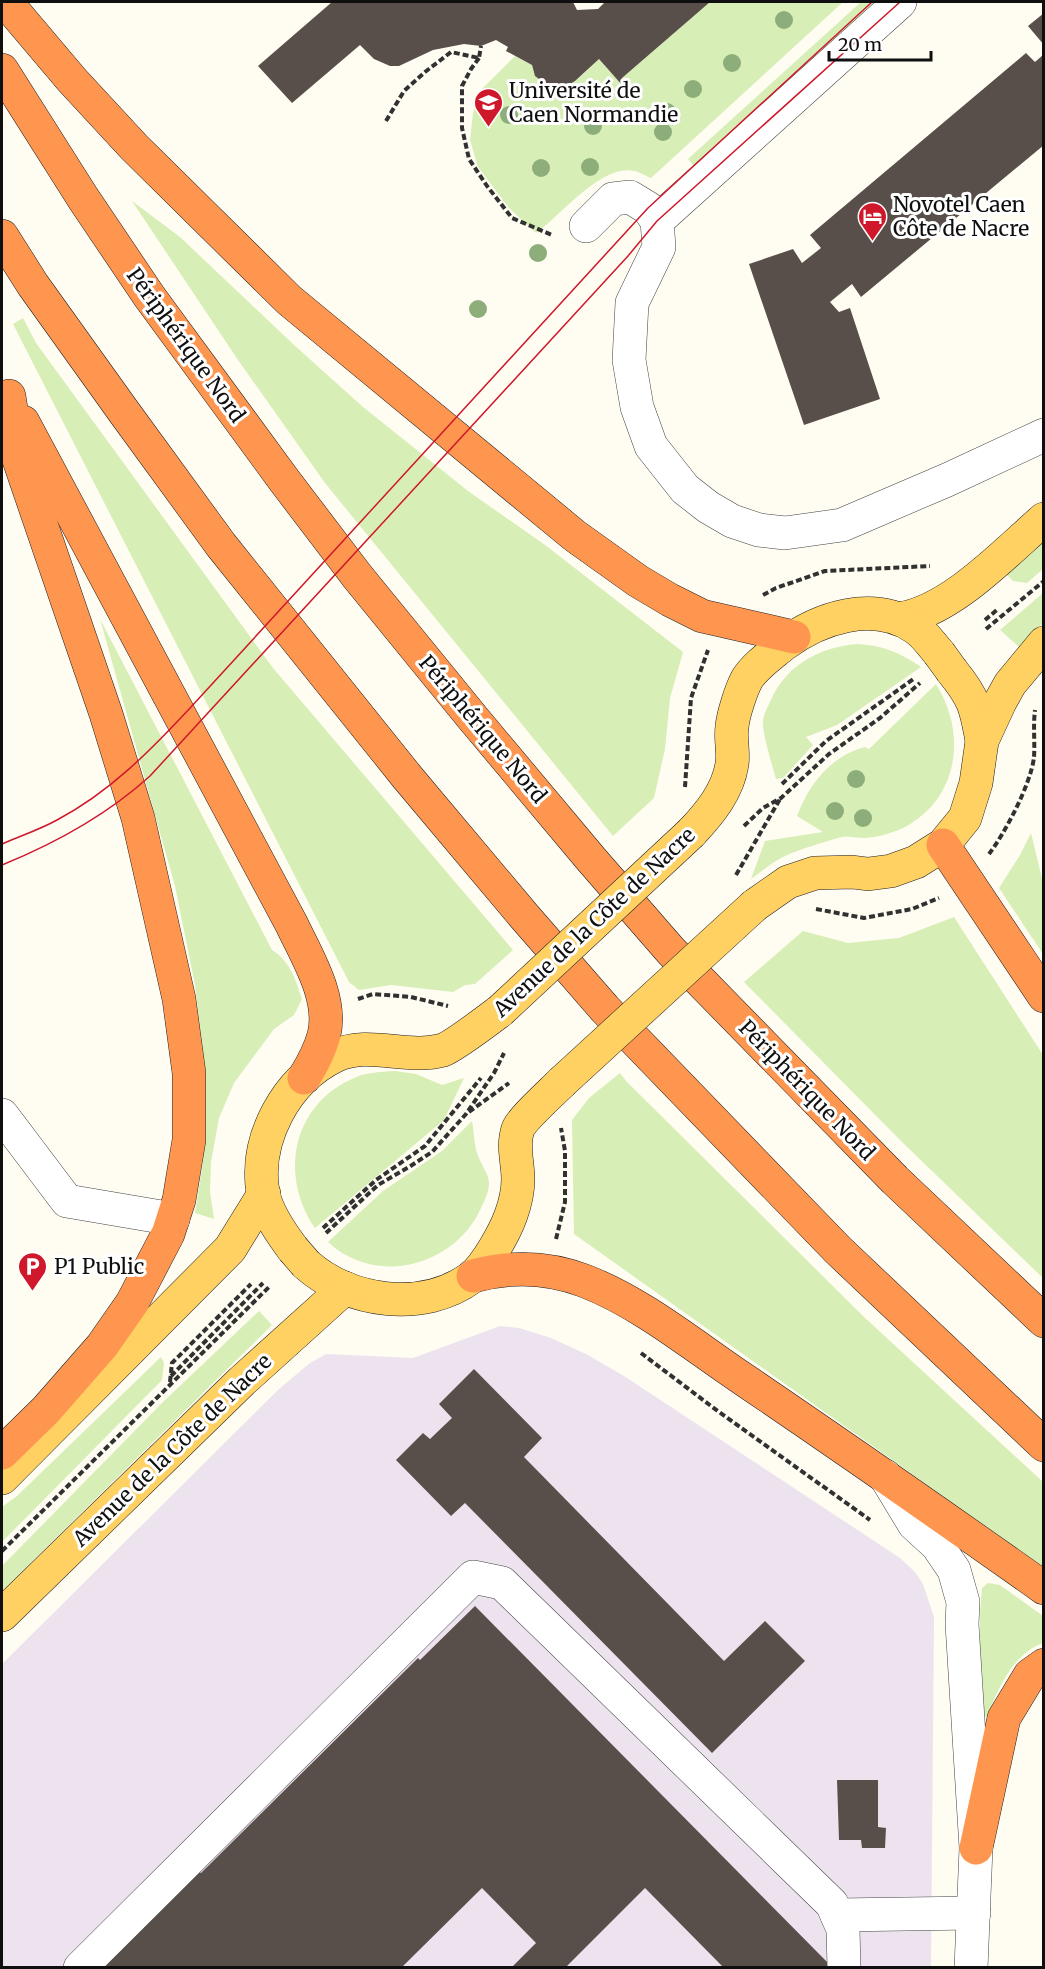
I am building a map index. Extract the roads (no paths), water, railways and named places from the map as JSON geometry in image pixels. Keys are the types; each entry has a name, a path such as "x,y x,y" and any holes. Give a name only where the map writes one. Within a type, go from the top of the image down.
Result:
{"highway":[{"path":"6,2 72,80 134,147 289,300 575,536 638,581 702,616 794,637"},
{"name":"Périphérique Nord","path":"2,70 83,198 149,296 357,576 486,734 671,951 896,1180 1044,1321"},
{"path":"2,236 72,339 221,545 408,778 605,1010 838,1250 1044,1445"},
{"path":"5,388 314,970 325,1009 324,1035 316,1057 304,1078"},
{"path":"2,1453 46,1410 102,1346 132,1303 164,1242 173,1219 179,1200 189,1140 189,1073 179,999 138,818 106,714 20,460 5,388"},
{"path":"944,844 1044,996"},
{"path":"473,1276 509,1269 542,1270 584,1281 632,1304 885,1476 1044,1588"},
{"path":"976,1848 1004,1718 1030,1675 1044,1665"}],"main road":[{"name":"Avenue de la Côte de Nacre","path":"898,619 914,616 956,594 1044,519"},
{"name":"Avenue de la Côte de Nacre","path":"982,741 975,704 965,686 915,628 898,619 872,614 849,614 820,623 794,637 769,656 747,680 732,727 732,763 727,781 713,810 692,833 500,1011 444,1050 418,1052 355,1050 334,1056 304,1078 282,1104 267,1138 263,1158 264,1194 273,1220 300,1257 321,1277 370,1296 413,1299 432,1296 451,1289 473,1276 497,1244 511,1215 518,1178 515,1143 519,1127 562,1082 755,905 789,882 815,873 868,874 891,871 916,862 944,844 964,818 976,783 982,741 1010,684 1044,644"},
{"path":"2,1478 230,1249 264,1194"},
{"name":"Avenue de la Côte de Nacre","path":"2,1616 234,1389 345,1288"}],"street":[{"path":"657,221 900,2"},
{"path":"586,226 613,199 630,197 648,208 657,221 659,247 633,303 629,360 637,407 651,446 685,489 708,507 732,521 759,530 785,533 842,525 948,480 1044,435"},
{"path":"2,1115 67,1201 173,1219"},
{"path":"885,1476 914,1524 937,1545 954,1570 963,1602 962,1624 976,1848 971,1968"},
{"path":"80,1968 473,1577 502,1583 832,1904 843,1929 844,1968"},
{"path":"837,1915 974,1913"}],"tram line":[{"path":"2,844 57,820 95,797 161,739 648,208 872,2"},
{"path":"2,865 80,827 134,790 150,776 628,256 657,221 900,2"}],"place":[{"name":"Université de Caen Normandie","path":"488,128"},
{"name":"Novotel Caen Côte de Nacre","path":"872,242"},
{"name":"P1 Public","path":"33,1292"}]}
